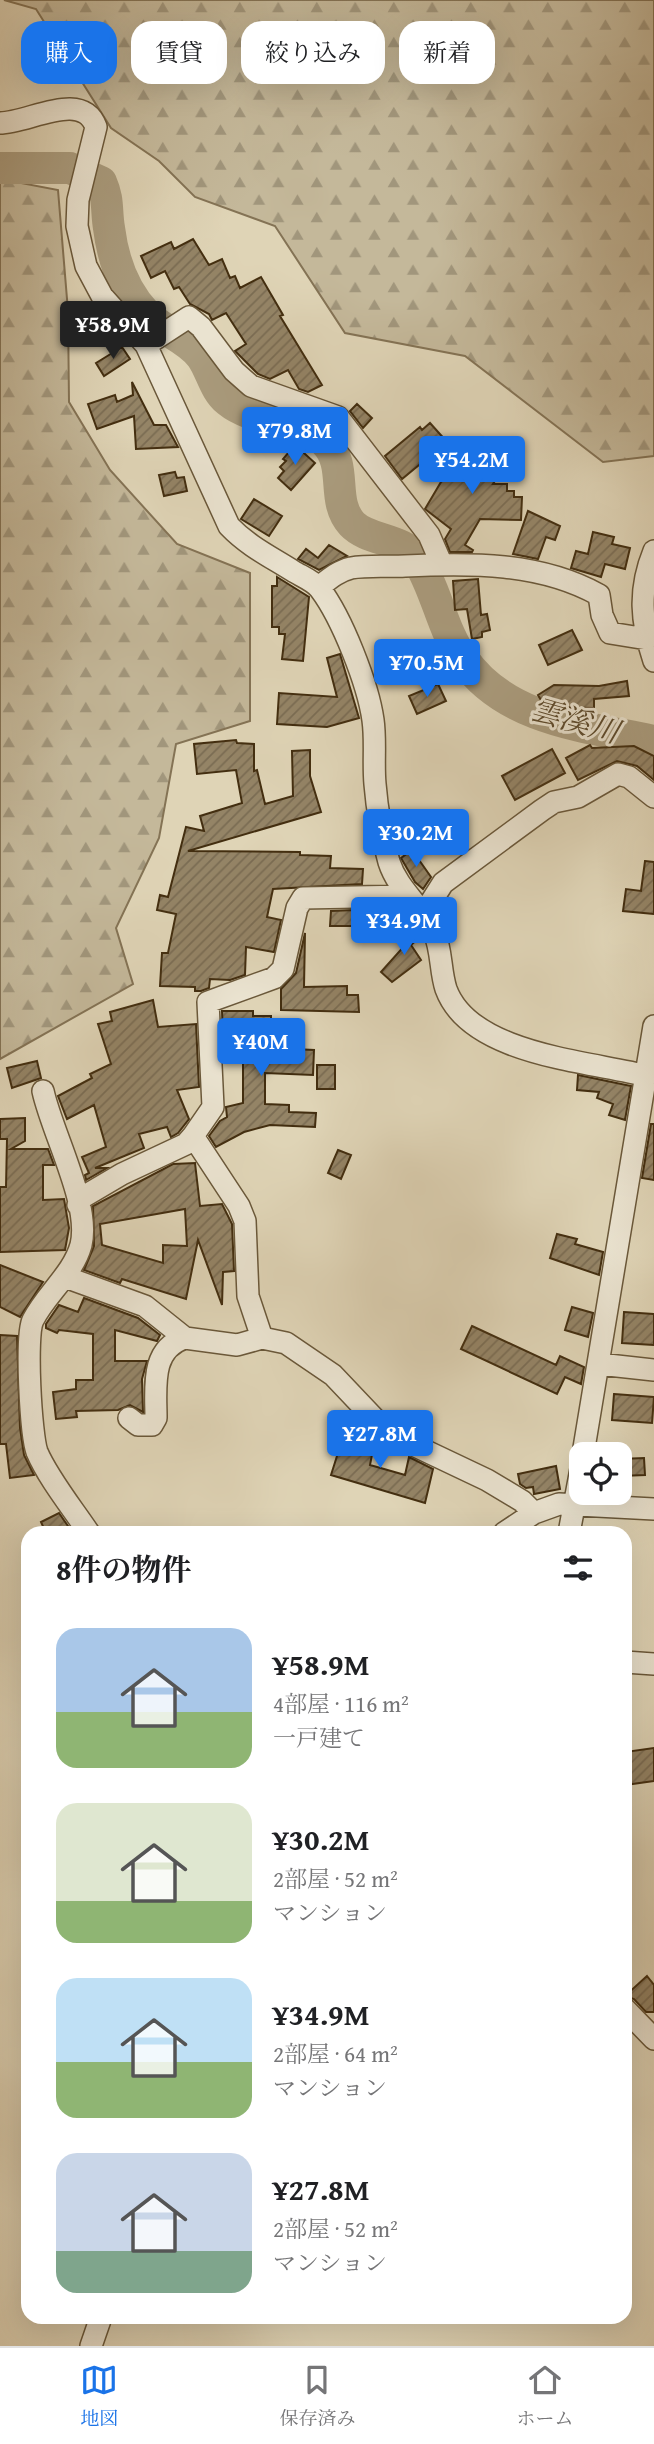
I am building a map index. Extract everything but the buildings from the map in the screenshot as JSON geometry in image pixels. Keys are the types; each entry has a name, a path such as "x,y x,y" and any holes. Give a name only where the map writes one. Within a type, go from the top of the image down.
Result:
{"street":[{"path":"0,123 18,123 70,108 87,111 93,119 96,127 94,140 78,200 77,226 86,266 119,318 151,342 229,526 243,541 319,587 358,666 368,696 373,723 375,783 384,839 396,881 424,912 435,934 446,989 455,1004 478,1026 516,1047 539,1055 598,1063 647,1076"},
{"path":"151,342 189,317 201,327 234,371 251,386 338,417 429,535 439,565"},
{"path":"654,551 645,575 641,601 647,639 654,661"},
{"path":"319,587 337,573 351,568 439,565 518,568 588,589 599,595 602,615 610,633 647,639"},
{"path":"424,912 443,883 554,802 578,797 618,774 629,777 654,797"},
{"path":"78,1205 101,1186 186,1144 193,1136 213,1107 208,1002 274,978 283,968 297,908 303,898 408,896"},
{"path":"585,1442 654,1027"},
{"path":"43,1091 55,1135 65,1151 78,1205 81,1245 65,1277 51,1290 31,1324 28,1367 37,1451 85,1526"},
{"path":"193,1136 239,1206 245,1221 248,1296 262,1338"},
{"path":"65,1277 145,1306 185,1338 237,1345 262,1338 286,1343 314,1359 388,1433 487,1480 522,1501 534,1513"},
{"path":"129,1418 138,1425 152,1425 156,1418 158,1364 165,1350 185,1338"},
{"path":"598,1364 654,1370"},
{"path":"514,1526 534,1513 559,1504 569,1505"},
{"path":"571,1526 576,1505 654,1509"},
{"path":"632,1662 654,1664"},
{"path":"632,2015 650,2029"},
{"path":"91,2346 99,2324"}],"green space":[{"path":"4,0 654,0 654,456 603,462 465,356 345,333 275,226 195,197 159,161 111,128 83,84 117,84 117,21 44,21 36,9"},
{"path":"0,179 58,190 68,311 69,402 110,470 177,544 250,573 250,721 176,744 159,838 116,928 133,984 0,1059"}],"waterway":[{"name":"雲溪川","path":"0,168 70,168 101,182 117,263 138,305 152,320 195,349 219,391 228,401 251,413 302,427 325,442 336,462 346,515 359,530 403,547 417,559 456,649 482,680 526,709 550,718 654,741"}]}
